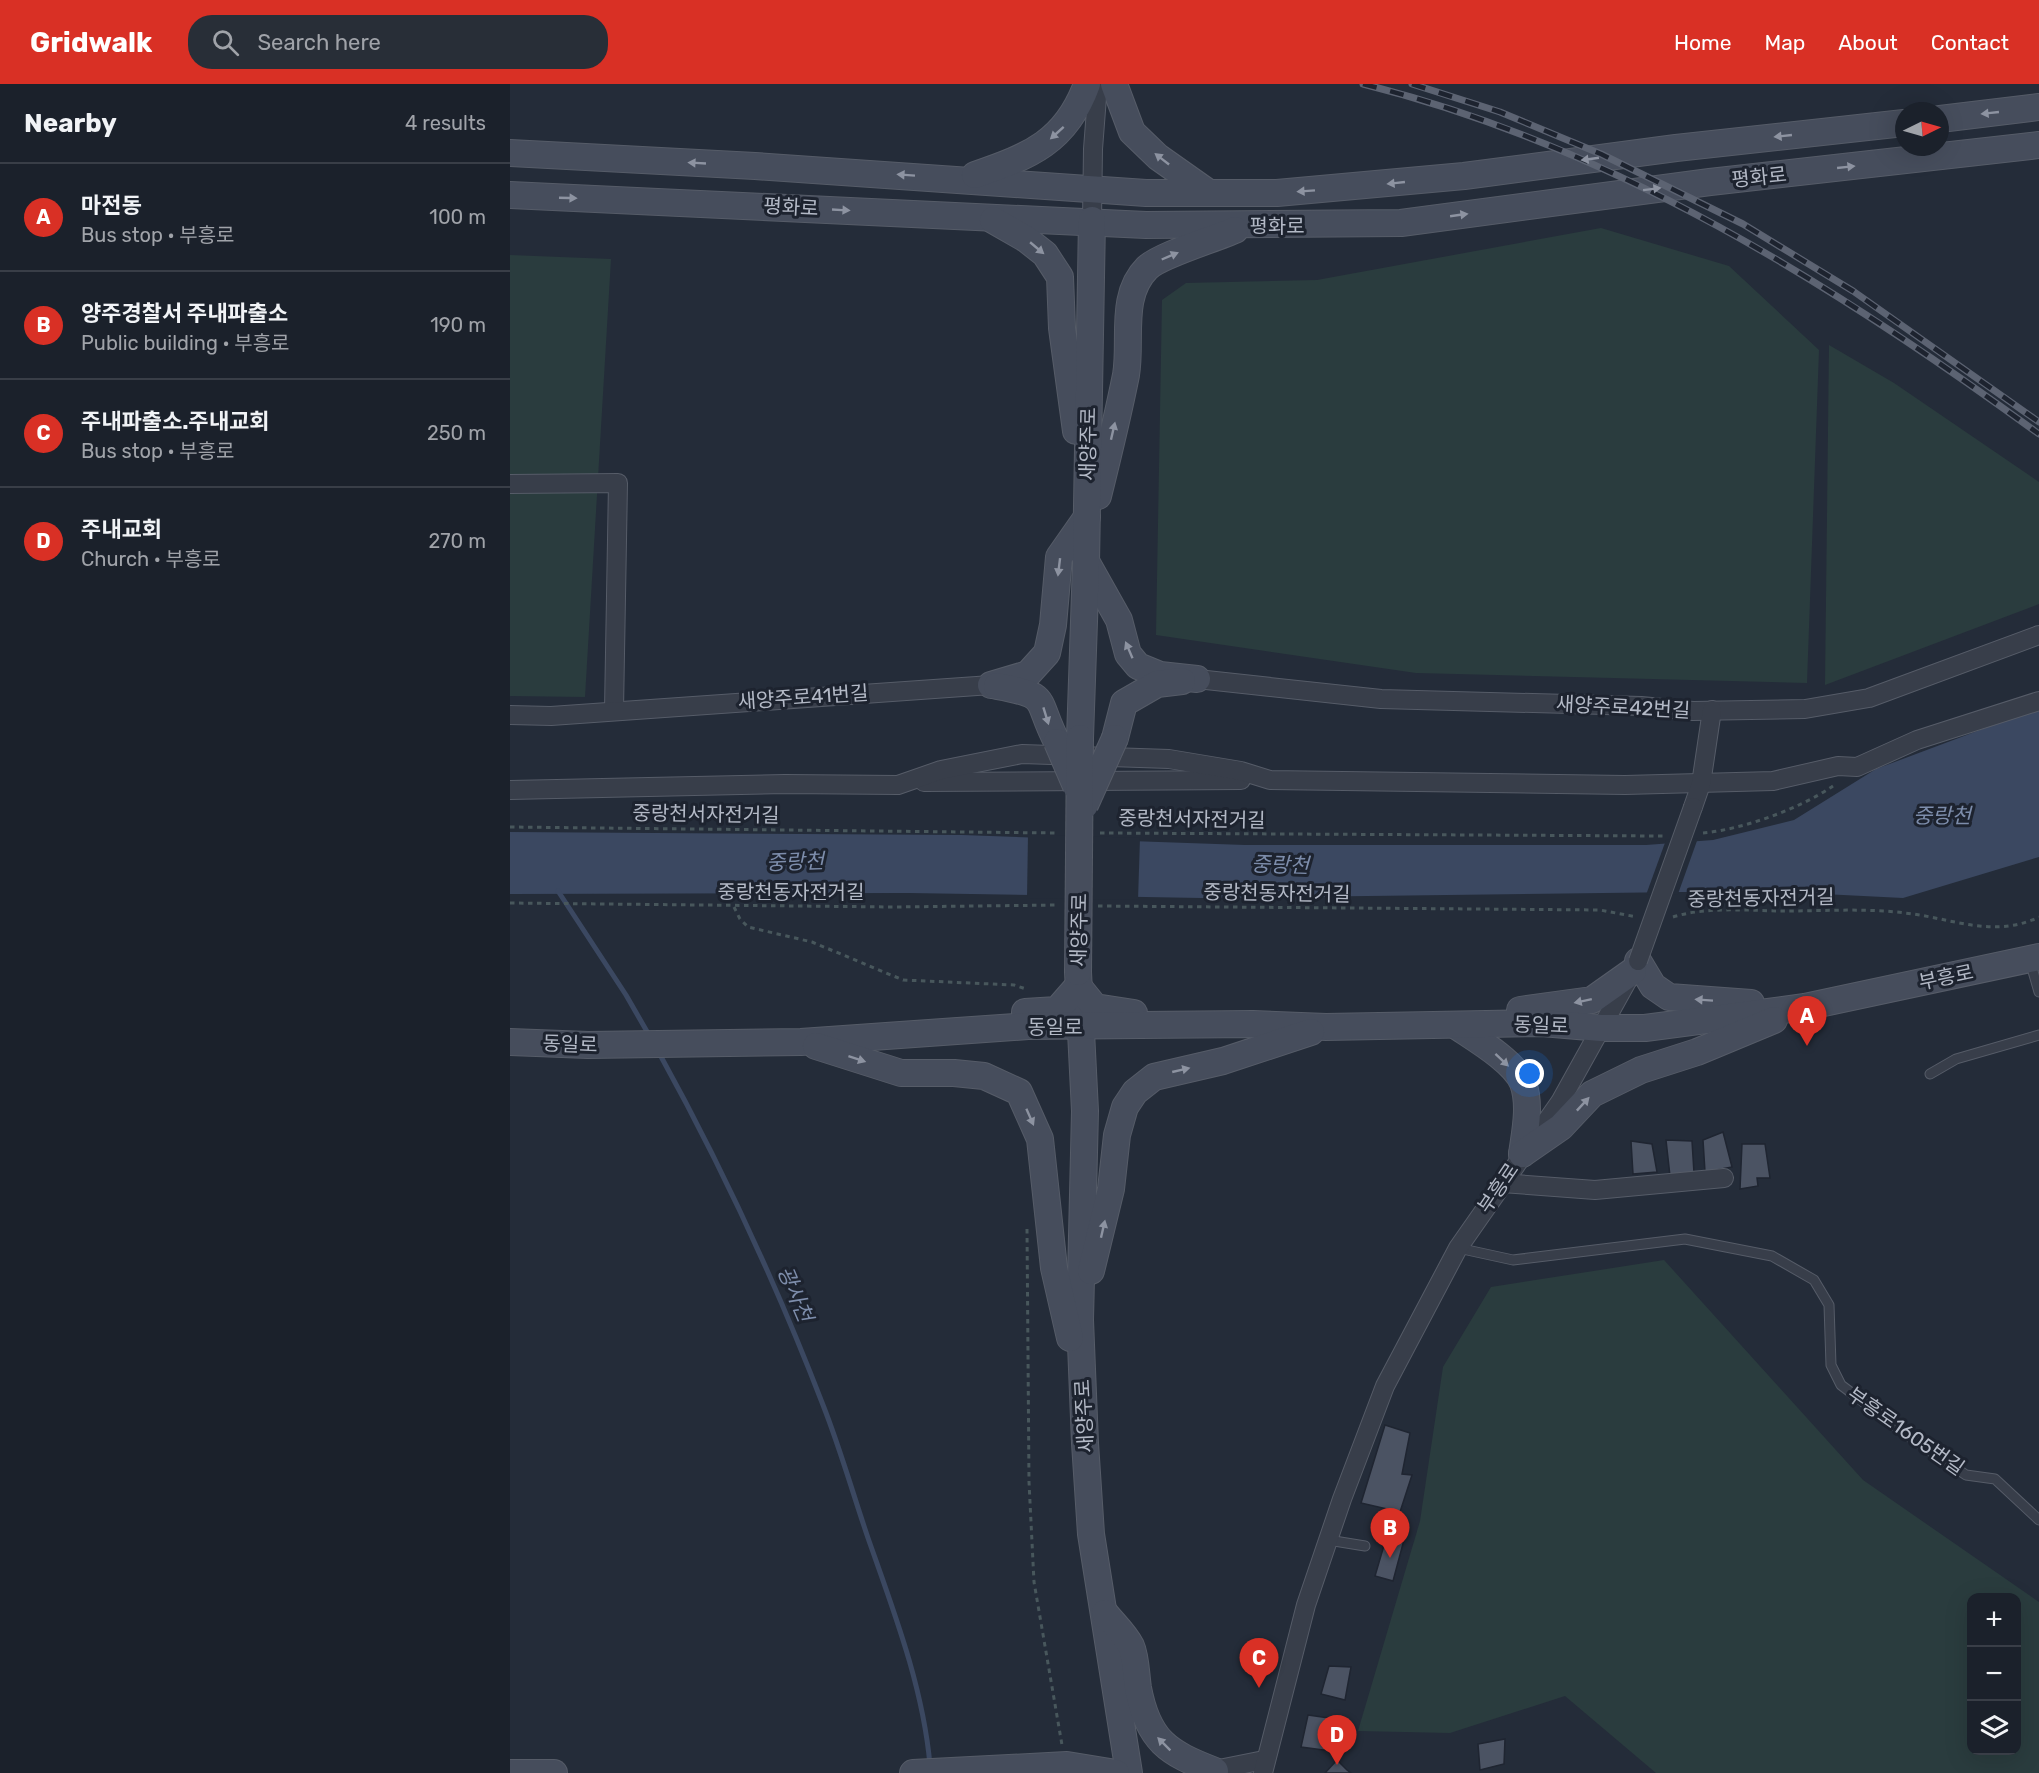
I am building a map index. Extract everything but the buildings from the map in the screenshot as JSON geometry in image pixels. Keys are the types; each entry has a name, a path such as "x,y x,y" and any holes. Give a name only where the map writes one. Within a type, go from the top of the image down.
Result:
{"main road":[{"path":"964,179 1033,153 1063,129 1078,109 1087,84"},
{"path":"1114,84 1132,132 1158,157 1209,193"},
{"path":"1949,117 2039,108"},
{"name":"평화로","path":"510,153 964,179 1146,193 1276,193 1375,185 1895,124"},
{"name":"평화로","path":"510,195 1092,220 1146,225 1401,223 1710,182 2039,145"},
{"path":"987,217 1026,239 1045,255 1060,277 1062,328 1087,514 1059,557 1053,625 1047,653 1028,674 991,685"},
{"name":"새양주로","path":"1092,220 1086,556 1069,740 1086,815 1078,979 1085,1111 1080,1320 1091,1534 1129,1773"},
{"path":"1197,679 1161,675 1138,666 1128,654 1119,620 1086,556 1126,372 1129,308 1134,287 1147,268 1168,256 1247,226"},
{"path":"1086,815 1115,738 1121,709 1131,698 1157,684 1197,679"},
{"path":"991,685 1029,692 1037,696 1069,740"},
{"name":"부흥로","path":"1601,1028 1645,1028 1805,1007 2034,958"},
{"path":"1444,1025 1592,1000 1635,966 1653,986 1669,997 1805,1007"},
{"path":"890,1035 974,1015 1057,1010 1078,979 1095,1007 1253,1024"},
{"path":"1522,1154 1561,1127 1592,1094 1641,1070 1697,1052 1805,1007"},
{"name":"동일로","path":"510,1042 588,1045 801,1042 1028,1026 1253,1024 1326,1027 1542,1023 1601,1028"},
{"path":"1444,1025 1502,1059 1522,1083 1527,1121 1522,1154"},
{"path":"1082,1283 1094,1268 1111,1189 1117,1135 1125,1107 1135,1092 1154,1077 1223,1061 1326,1027"},
{"path":"801,1042 902,1073 954,1073 984,1076 1019,1092 1040,1138 1054,1268 1082,1391"},
{"path":"1104,1612 1131,1647 1140,1695 1155,1734 1164,1747 1209,1772"},
{"path":"913,1773 1067,1765 1116,1773"},
{"path":"510,1773 554,1773"}],"street":[{"name":"새양주로","path":"1092,220 1098,84"},
{"path":"510,483 618,483 614,710"},
{"name":"새양주로42번길","path":"1197,679 1381,699 1712,710 1805,710 1845,704 2039,635"},
{"name":"새양주로41번길","path":"510,716 551,716 991,685"},
{"path":"908,782 1270,780 1701,784 1773,781 1838,766 1857,767 1917,740 2039,701"},
{"path":"1601,1028 1635,966 1693,807 1701,784 1712,710"},
{"path":"510,790 785,784 898,785 941,770 1022,754 1169,759 1241,771 1270,780"},
{"name":"부흥로","path":"1263,1767 1306,1605 1385,1386 1458,1248 1560,1102 1601,1028"},
{"path":"1502,1183 1595,1190 1724,1178"},
{"path":"1209,1772 1263,1767"}],"lane":[{"path":"2034,958 2039,992"},
{"path":"1930,1074 1956,1059 2039,1035"},
{"name":"부흥로1605번길","path":"1458,1248 1513,1260 1685,1239 1772,1256 1814,1280 1829,1305 1831,1365 1841,1385 1914,1440 1966,1475 1995,1479 2039,1520"},
{"path":"1328,1540 1365,1546"}],"path":[{"path":"1696,833 1729,831 1816,798 1850,776 1857,767"},
{"name":"중랑천서자전거길","path":"1086,815 1664,836"},
{"name":"중랑천서자전거길","path":"510,827 1060,832"},
{"name":"중랑천동자전거길","path":"510,903 734,907 1060,905"},
{"name":"중랑천동자전거길","path":"1095,906 1600,910 1646,919"},
{"path":"734,907 740,919 748,927 812,942 903,980 1014,986 1029,990"},
{"name":"중랑천동자전거길","path":"1669,918 1719,911 1877,911 1921,915 1977,928 2003,928 2039,917"},
{"path":"1027,1219 1029,1482 1034,1582 1060,1742 1065,1748"}],"shaded area":[{"path":"1601,228 1729,266 1819,350 1807,683 1416,673 1156,635 1162,300 1186,283 1317,280"},
{"path":"510,255 611,259 585,697 510,696"},
{"path":"1829,345 1894,383 2039,482 2039,604 1825,685"},
{"path":"1664,1260 1863,1480 2039,1602 2039,1773 1656,1773 1565,1696 1450,1733 1358,1731 1420,1521 1443,1367 1491,1287"}],"water":[{"name":"중랑천","path":"2039,708 2039,857 1903,898 1763,891 1202,898 909,893 510,894 510,832 962,835 1245,845 1646,845 1713,840 1794,820 1876,769"}],"pier":[{"path":"1028,834 1140,838 1138,900 1027,898"},
{"path":"1698,838 1678,894 1646,895 1666,840"}],"waterway":[{"name":"광사천","path":"558,891 626,995 649,1035"},
{"name":"광사천","path":"658,1051 704,1137 746,1225 786,1314 829,1421 906,1650 921,1707 930,1765"}],"railway":[{"path":"1363,84 1455,111 1545,144 1632,182 1717,226 1882,325 2039,434"},
{"path":"1412,84 1500,112 1601,154 1743,224 1853,291 2039,422"}],"place":[{"name":"마전동","path":"1807,1046"},
{"name":"양주경찰서 주내파출소","path":"1390,1558"},
{"name":"주내파출소.주내교회","path":"1259,1688"},
{"name":"주내교회","path":"1337,1765"}]}
